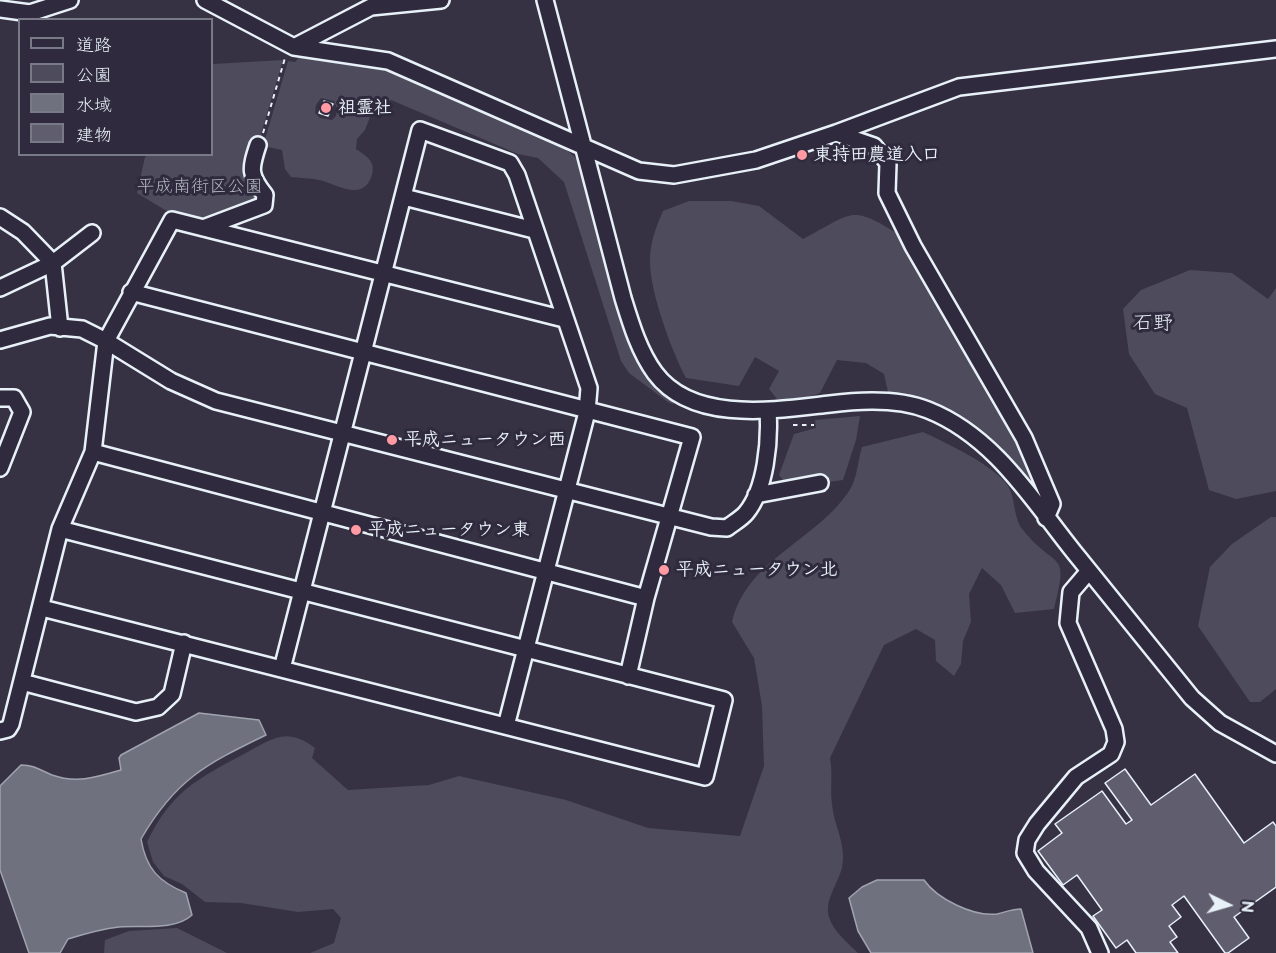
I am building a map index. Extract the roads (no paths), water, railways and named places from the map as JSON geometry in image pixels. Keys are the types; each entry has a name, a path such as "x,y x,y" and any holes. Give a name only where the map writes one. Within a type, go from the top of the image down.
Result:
{"street":[{"path":"0,9 30,13 70,0"},
{"path":"205,0 290,49 388,61 639,171 674,175 756,160 959,87 1276,49"},
{"path":"290,49 371,7 441,0"},
{"path":"545,0 635,336 656,374 679,393 710,406 743,412 852,401 896,402 927,409 975,438 1008,466 1046,518 1192,698 1220,723 1276,754"},
{"path":"282,669 420,130 510,163 589,388 587,412 524,649 507,726"},
{"path":"836,133 874,146 888,164 887,193 913,246 1024,438 1052,504 1046,518"},
{"path":"203,228 264,205 265,195 256,184 250,167 258,146"},
{"path":"404,197 534,230"},
{"path":"0,217 23,232 53,263 60,328"},
{"path":"0,731 8,729 11,724 60,529 93,452 106,341 172,220 564,319"},
{"path":"0,288 53,263 92,233"},
{"path":"131,292 587,412 692,437 646,598 628,676"},
{"path":"0,340 40,328 82,329 171,381 216,401 711,527 727,528 746,513 756,495 770,441 768,411"},
{"path":"0,398 14,398 22,412 0,468"},
{"path":"93,452 646,598"},
{"path":"756,495 820,483"},
{"path":"42,608 705,777 724,700 60,529"},
{"path":"1089,571 1071,592 1068,623 1114,729 1116,742 1111,754 1076,777 1037,824 1027,840 1025,853 1036,871 1089,928 1100,953"},
{"path":"22,682 135,712 158,707 172,694 184,643"}],"water":[{"path":"199,713 259,720 266,735 226,755 194,776 166,802 141,839 150,866 161,879 186,893 192,915 185,920 167,925 119,927 80,935 68,939 60,953 29,953 0,870 0,786 21,765 70,779 95,777 121,770 119,758 121,755"},
{"path":"877,880 924,880 947,900 978,913 997,914 1021,909 1033,953 871,953 858,931 849,898 862,887"}],"place":[{"name":"祖霊社","path":"326,108"},
{"name":"東持田農道入口","path":"802,155"},
{"name":"平成ニュータウン西","path":"392,440"},
{"name":"平成ニュータウン東","path":"356,530"},
{"name":"平成ニュータウン北","path":"664,570"}],"district":[{"name":"石野","path":"1153,324"}],"park label":[{"name":"平成南街区公園","path":"200,187"}]}
